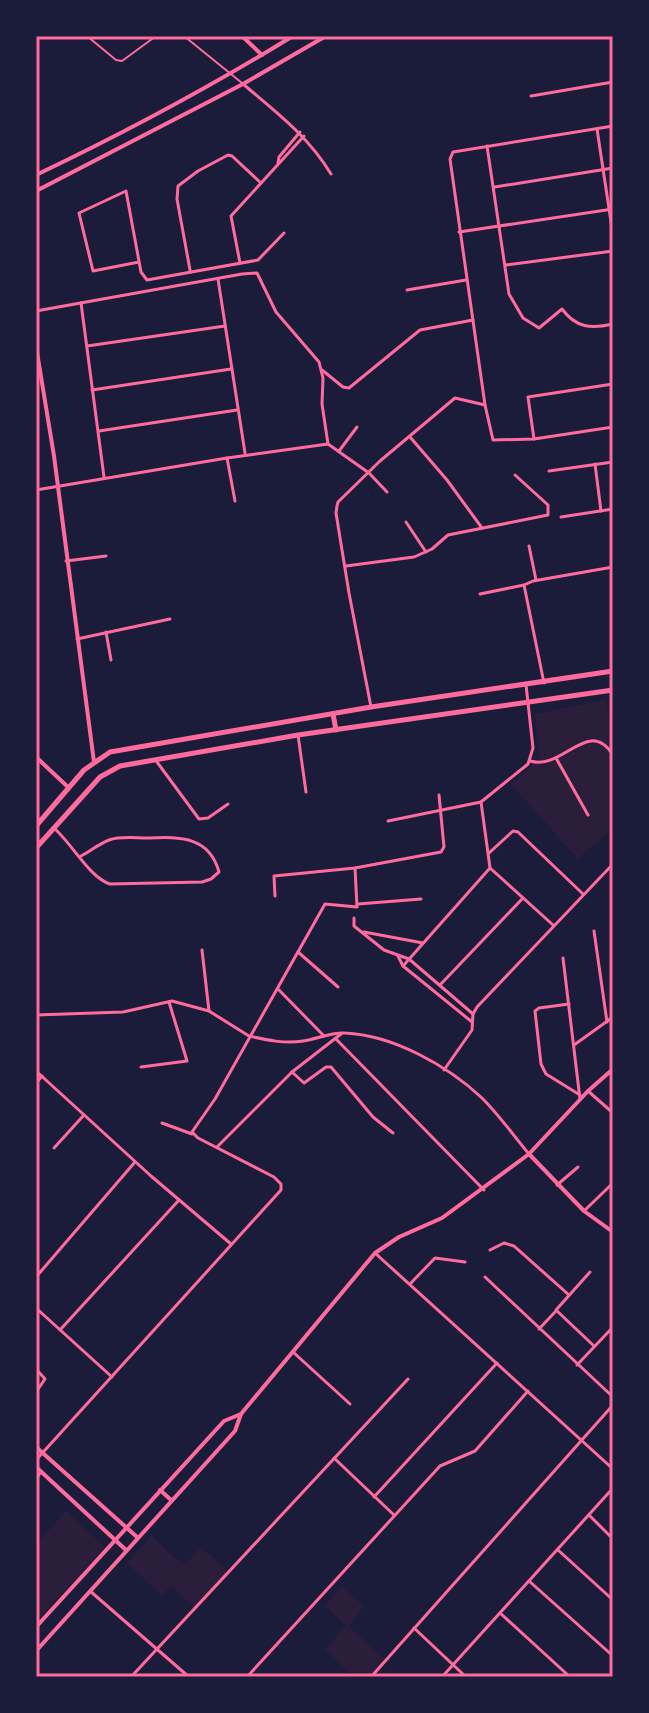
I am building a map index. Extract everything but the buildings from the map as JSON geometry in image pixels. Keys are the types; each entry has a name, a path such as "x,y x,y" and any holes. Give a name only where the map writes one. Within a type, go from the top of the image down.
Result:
{"main road":[{"path":"36,826 94,762 110,752 371,707 613,671"},
{"path":"36,848 104,773 120,766 298,735 613,690"},
{"path":"333,714 336,730"}],"street":[{"path":"242,36 262,55"},
{"path":"36,175 103,143 293,36"},
{"path":"36,191 243,84 326,36"},
{"path":"531,96 613,82"},
{"path":"243,84 302,134 331,174"},
{"path":"613,126 451,154 459,232 492,438 496,442 534,439 613,427"},
{"path":"597,129 612,209 613,235"},
{"path":"240,263 231,216 278,163 284,161 302,134"},
{"path":"487,146 509,294 523,318 539,328 562,309 580,326 587,328 613,324"},
{"path":"190,272 177,199 178,186 228,155 261,183"},
{"path":"495,187 613,168"},
{"path":"139,262 93,271 79,213 126,191 142,276 147,280 261,259 284,233"},
{"path":"459,232 612,209"},
{"path":"506,265 613,251"},
{"path":"36,311 252,272 259,274 276,312 319,362 328,444"},
{"path":"218,279 245,455"},
{"path":"407,290 467,280"},
{"path":"81,303 104,477"},
{"path":"322,370 343,387 349,388 420,330 473,320"},
{"path":"87,346 226,326"},
{"path":"36,346 94,762"},
{"path":"92,390 231,369"},
{"path":"534,439 528,397 613,384"},
{"path":"371,707 344,567 338,502 455,398 485,405"},
{"path":"99,431 237,410"},
{"path":"339,451 357,427"},
{"path":"410,436 482,528"},
{"path":"36,490 328,444 369,473 387,492"},
{"path":"227,458 235,501"},
{"path":"549,471 613,462"},
{"path":"595,464 601,511"},
{"path":"344,567 414,557 427,553 448,535 548,515 548,505 515,475"},
{"path":"561,517 613,509"},
{"path":"406,522 427,553"},
{"path":"529,546 536,580"},
{"path":"66,561 106,556"},
{"path":"480,594 536,580 613,567"},
{"path":"524,585 544,683"},
{"path":"77,639 170,619"},
{"path":"106,632 111,660"},
{"path":"388,821 481,802 530,761 533,748 526,685"},
{"path":"298,735 306,792"},
{"path":"530,761 545,763 595,740 604,743 613,755"},
{"path":"36,757 69,788"},
{"path":"556,758 588,815"},
{"path":"155,759 199,819 208,818 228,804"},
{"path":"275,896 274,876 355,868 441,852 444,847 439,795"},
{"path":"481,802 490,868 554,926"},
{"path":"54,828 81,856 99,881 110,884 202,882 219,872 215,860 203,847 181,837 116,838 81,856"},
{"path":"489,853 513,831 518,832 583,894"},
{"path":"444,1070 472,1030 473,1014 488,993 613,864"},
{"path":"355,868 358,906"},
{"path":"403,966 490,868"},
{"path":"440,985 523,898"},
{"path":"192,1134 215,1099 326,902 358,906 421,899"},
{"path":"354,918 354,926 384,950 409,959 473,1014"},
{"path":"594,931 607,1022"},
{"path":"362,932 423,943"},
{"path":"202,950 209,1011"},
{"path":"298,952 338,987"},
{"path":"398,956 403,966 472,1022"},
{"path":"563,958 580,1097"},
{"path":"278,989 324,1036"},
{"path":"141,1067 187,1061 168,1002"},
{"path":"36,1015 123,1012 168,1002 186,1003 209,1011 249,1036 289,1042 342,1033 395,1045 444,1070 481,1098 557,1185 584,1211 613,1232"},
{"path":"569,1004 539,1008 535,1013 543,1070 580,1097"},
{"path":"574,1045 613,1017"},
{"path":"217,1147 292,1072 342,1033"},
{"path":"336,1039 484,1190"},
{"path":"292,1072 304,1083 326,1067 331,1067 373,1117 393,1133"},
{"path":"36,1651 235,1431 241,1414 375,1253 399,1237 442,1218 484,1190 529,1154 580,1097 613,1069"},
{"path":"36,1071 232,1245"},
{"path":"36,1083 42,1076"},
{"path":"588,1091 613,1113"},
{"path":"54,1148 84,1115"},
{"path":"36,1460 281,1190 281,1184 274,1177 192,1134 162,1123"},
{"path":"36,1277 135,1162"},
{"path":"557,1185 578,1167"},
{"path":"584,1211 613,1183"},
{"path":"60,1330 179,1200"},
{"path":"490,1250 504,1243 514,1246 569,1295"},
{"path":"375,1253 613,1469"},
{"path":"410,1284 435,1258 465,1262"},
{"path":"539,1329 590,1272"},
{"path":"485,1277 613,1397"},
{"path":"36,1308 112,1377"},
{"path":"556,1310 594,1346"},
{"path":"577,1365 613,1327"},
{"path":"293,1352 350,1404"},
{"path":"374,1497 497,1363"},
{"path":"36,1369 45,1379 36,1392"},
{"path":"131,1677 408,1379"},
{"path":"247,1677 440,1466 482,1445 528,1391"},
{"path":"371,1677 613,1405"},
{"path":"36,1627 224,1421 241,1414"},
{"path":"36,1447 137,1537"},
{"path":"334,1458 394,1515"},
{"path":"36,1467 126,1550"},
{"path":"36,1479 41,1472"},
{"path":"442,1677 613,1488"},
{"path":"160,1490 171,1500"},
{"path":"589,1515 613,1539"},
{"path":"558,1550 613,1600"},
{"path":"529,1581 613,1656"},
{"path":"90,1591 189,1677"},
{"path":"500,1613 570,1677"},
{"path":"414,1628 466,1677"}],"lane":[{"path":"87,36 116,60 122,61 156,36"},
{"path":"184,36 243,84"}],"shaded area":[{"path":"605,700 613,733 613,828 578,859 511,784 540,758 534,714"},
{"path":"66,1511 105,1547 36,1621 36,1544"},
{"path":"151,1536 184,1566 201,1547 230,1573 197,1610 171,1586 162,1595 127,1563"},
{"path":"342,1586 364,1606 348,1626 385,1659 369,1677 355,1677 325,1650 346,1625 325,1606"}]}
